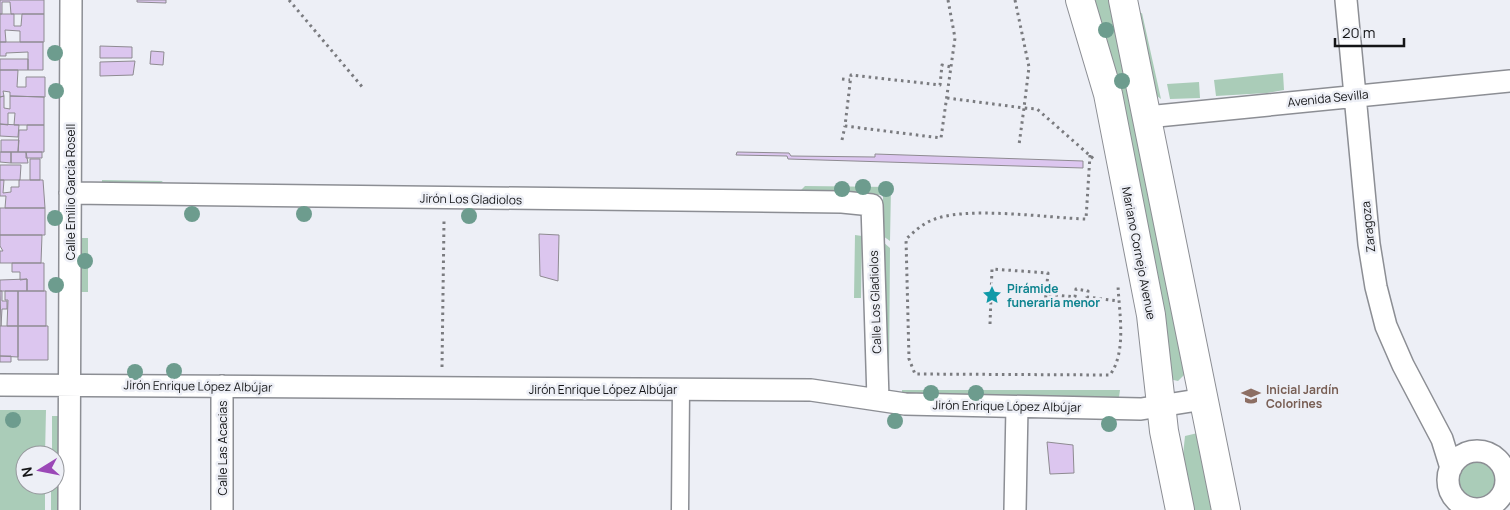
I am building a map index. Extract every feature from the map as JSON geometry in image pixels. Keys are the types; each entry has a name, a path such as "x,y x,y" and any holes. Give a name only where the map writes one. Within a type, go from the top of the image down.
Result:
{"main road":[{"name":"Mariano Cornejo Avenue","path":"1080,0 1108,94 1151,316 1161,407 1180,510"},
{"path":"1123,0 1226,510"}],"street":[{"name":"Calle Emilio García Rosell","path":"69,510 71,0"},
{"name":"Zaragoza","path":"1346,0 1369,244 1376,287 1386,326 1403,365 1442,439 1458,461"},
{"name":"Avenida Sevilla","path":"1147,117 1510,81"},
{"name":"Jirón Los Gladiolos","path":"70,193 842,202 872,205"},
{"name":"Calle Los Gladiolos","path":"872,205 878,399"},
{"name":"Jirón Enrique López Albújar","path":"0,384 811,390 905,404 1141,409 1204,399"},
{"name":"Calle Las Acacias","path":"222,386 222,510"},
{"path":"680,510 681,389"},
{"path":"1015,510 1017,407"},
{"path":"1484,452 1500,463 1506,480 1500,498 1485,509 1466,507 1458,502 1449,485 1458,461 1484,452"}],"path":[{"path":"290,0 364,89"},
{"path":"845,126 941,138 955,38 948,0"},
{"path":"1015,0 1029,67 1019,145"},
{"path":"842,140 851,75 940,85 942,66 951,67"},
{"path":"842,79 850,80"},
{"path":"947,98 1037,109 1098,164"},
{"path":"1090,155 1086,219 982,213 945,216 919,227 906,239 908,359 915,374 1110,375 1119,354 1118,282"},
{"path":"437,198 436,220 444,220 442,388"},
{"path":"990,324 992,269 1048,273 1045,304"},
{"path":"1046,294 1076,297 1076,289 1088,291 1087,297 1118,302"}],"green space":[{"path":"1091,0 1111,0 1177,333 1184,375 1178,381 1169,379"},
{"path":"1142,13 1161,99 1154,94 1136,15"},
{"path":"1283,73 1284,90 1216,96 1214,80"},
{"path":"1199,82 1200,98 1170,99 1167,84"},
{"path":"102,180 163,181 153,188 102,187"},
{"path":"805,186 891,187 890,241 883,236 883,195 798,193"},
{"path":"855,235 862,236 861,298 854,298"},
{"path":"81,238 88,238 88,292 81,292"},
{"path":"883,242 890,248 889,377 881,377"},
{"path":"902,390 1120,390 1119,397 902,396"},
{"path":"0,410 46,410 45,445 15,445 15,495 45,495 45,510 0,510"},
{"path":"52,416 59,416 59,445 52,445"},
{"path":"1202,432 1217,510 1186,510 1182,465 1185,436"},
{"path":"1476,461 1489,467 1495,480 1489,493 1476,499 1463,493 1457,480 1463,467"},
{"path":"51,495 58,495 58,510 51,510"}],"building":[{"path":"0,0 44,0 44,14 11,14 10,2 2,2 2,14 0,14"},
{"path":"137,0 166,0 166,3 137,2"},
{"path":"0,14 14,14 14,26 21,26 22,14 44,14 44,42 20,42 20,31 5,30 6,42 0,42"},
{"path":"0,42 43,42 43,70 28,70 28,52 6,53 6,56 0,56"},
{"path":"100,46 132,47 132,58 100,58"},
{"path":"151,51 164,52 163,65 150,64"},
{"path":"0,59 28,59 28,70 0,70"},
{"path":"135,61 133,75 100,76 100,62"},
{"path":"0,70 18,70 17,87 26,87 26,77 45,77 45,97 10,96 10,92 3,91 4,96 0,97"},
{"path":"4,96 4,108 10,109 10,96 44,97 44,125 14,125 15,113 8,113 8,125 0,124 0,97"},
{"path":"0,124 19,125 18,137 0,136"},
{"path":"27,125 44,125 44,152 18,152 19,130 27,130"},
{"path":"1,140 19,140 18,152 1,152"},
{"path":"0,152 11,152 11,163 0,162"},
{"path":"11,152 26,152 28,163 11,163"},
{"path":"26,152 42,152 42,158 26,158"},
{"path":"737,152 789,153 791,156 875,157 875,154 1083,161 1083,168 788,159 787,156 736,155"},
{"path":"30,159 40,159 40,180 30,180"},
{"path":"0,165 21,165 20,180 0,180"},
{"path":"0,180 4,180 3,193 11,192 11,187 19,187 19,180 43,180 45,208 5,208 6,196 0,196"},
{"path":"0,208 45,208 45,235 0,235"},
{"path":"539,234 559,235 558,281 540,276"},
{"path":"0,235 42,235 41,263 0,263 0,251 3,251 0,246"},
{"path":"12,263 44,263 44,291 27,291 27,279 20,280 20,272 12,272"},
{"path":"27,279 27,291 0,291 0,280"},
{"path":"0,291 2,291 2,301 7,301 7,309 2,309 1,326"},
{"path":"5,291 18,291 18,326 7,326 8,300 5,300"},
{"path":"18,291 46,291 46,326 18,326"},
{"path":"0,326 18,326 18,357 0,356"},
{"path":"18,326 48,326 48,360 18,360"},
{"path":"0,356 11,356 11,362 0,362"},
{"path":"1047,442 1073,445 1074,473 1050,474"}],"place":[{"name":"Pirámide funeraria menor","path":"992,295"},
{"name":"Inicial Jardín Colorines","path":"1251,396"}]}
